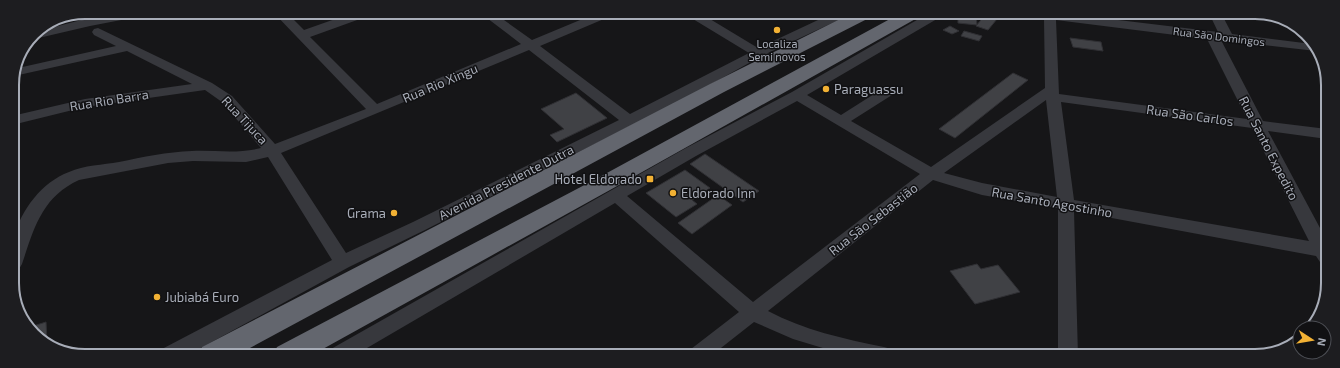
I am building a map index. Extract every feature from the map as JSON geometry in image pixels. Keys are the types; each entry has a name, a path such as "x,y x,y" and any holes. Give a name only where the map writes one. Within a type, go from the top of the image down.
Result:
{"highway":[{"name":"Avenida Presidente Dutra","path":"222,349 424,233 717,88 764,57 850,19"},
{"path":"298,349 602,185 861,49 904,19"},
{"path":"690,90 717,88"}],"street":[{"path":"42,34 107,19"},
{"path":"286,19 375,110"},
{"path":"303,35 348,19"},
{"path":"495,19 628,120"},
{"name":"Rua Rio Xingu","path":"19,247 23,235 44,195 63,179 75,175 168,158 192,156 246,157 272,151 375,110 593,19"},
{"path":"702,19 764,57"},
{"name":"Avenida Presidente Dutra","path":"180,349 343,262 424,233 628,120 764,57 832,19"},
{"path":"348,349 691,152 797,94 861,49 925,19"},
{"path":"1050,19 1053,93 1066,204 1068,349"},
{"name":"Rua São Domingos","path":"1074,19 1310,47"},
{"name":"Rua Santo Expedito","path":"1216,19 1220,37 1257,125 1321,245"},
{"name":"Rua Tijuca","path":"98,32 207,86 227,99 272,151 343,262"},
{"path":"21,71 129,47"},
{"name":"Rua Rio Barra","path":"19,119 85,103 207,86"},
{"path":"841,121 887,92"},
{"name":"Rua São Carlos","path":"1053,93 1257,125 1321,133"},
{"name":"Rua São Sebastião","path":"706,349 931,174 1053,93"},
{"name":"Rua Santo Agostinho","path":"797,94 931,174 955,182 982,189 1321,252"},
{"path":"616,195 752,312 774,324 839,349"}],"building":[{"path":"958,19 976,19 977,25 958,23"},
{"path":"982,19 997,19 988,30 976,26"},
{"path":"950,26 959,31 952,34 943,30"},
{"path":"964,31 982,36 979,41 961,36"},
{"path":"1070,38 1101,42 1103,51 1073,47"},
{"path":"1013,73 1028,80 955,138 939,129"},
{"path":"576,93 607,118 557,142 550,135 564,129 541,109"},
{"path":"705,154 759,191 743,202 690,164"},
{"path":"685,170 710,188 692,200 697,204 676,217 646,193"},
{"path":"718,195 732,205 692,234 678,223"},
{"path":"977,264 981,269 998,265 1020,292 975,304 950,271"},
{"path":"46,322 47,336 38,330 35,326"}],"place":[{"name":"Localiza Semi novos","path":"777,30"},
{"name":"Paraguassu","path":"826,89"},
{"name":"Hotel Eldorado","path":"650,179"},
{"name":"Eldorado Inn","path":"673,193"},
{"name":"Grama","path":"394,213"},
{"name":"Jubiabá Euro","path":"157,297"}]}
